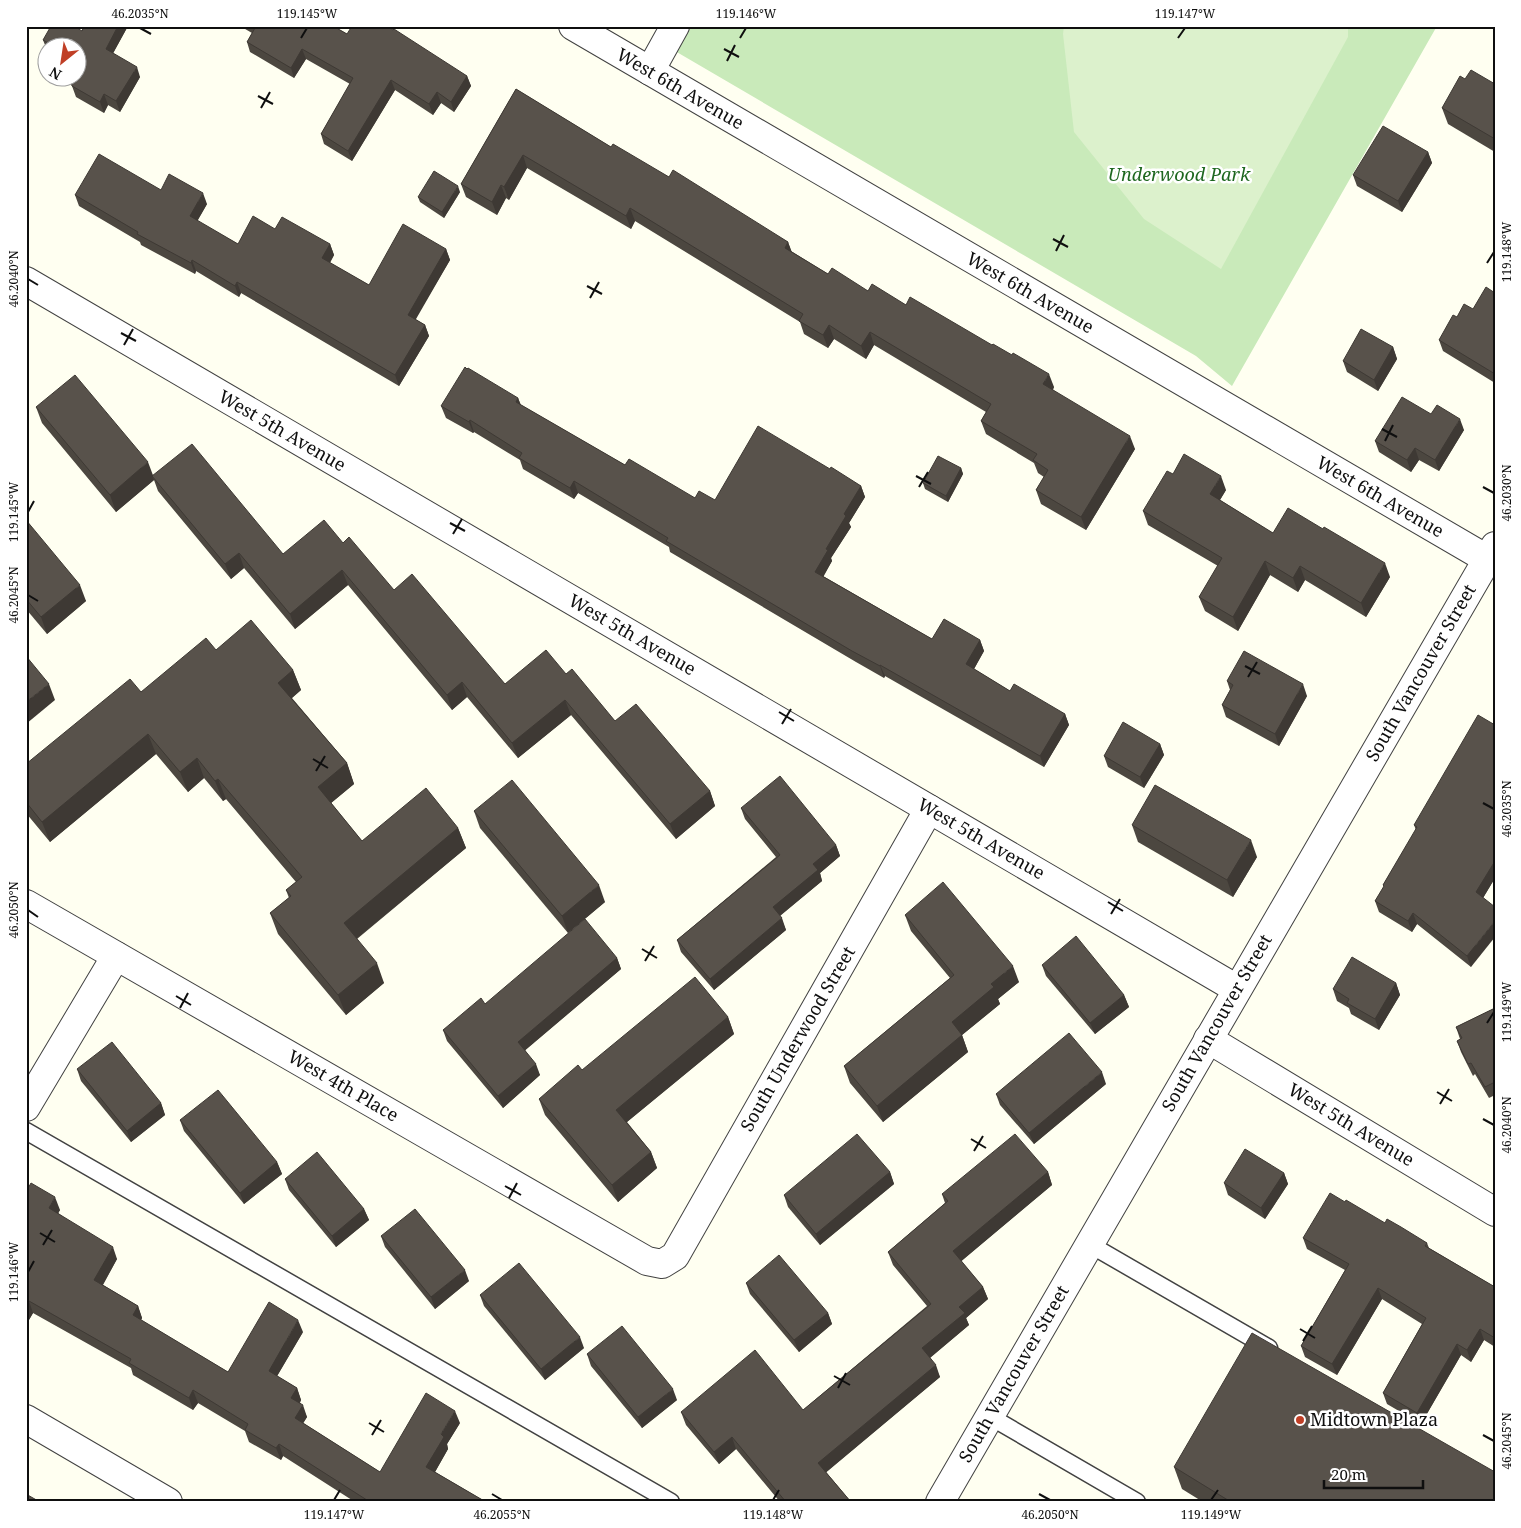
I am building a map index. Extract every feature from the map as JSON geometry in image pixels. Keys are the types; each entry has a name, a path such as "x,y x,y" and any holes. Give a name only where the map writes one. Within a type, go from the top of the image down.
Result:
{"street":[{"name":"West 6th Avenue","path":"573,26 1491,552"},
{"path":"650,71 675,26"},
{"name":"West 5th Avenue","path":"26,281 1237,989"},
{"name":"South Vancouver Street","path":"940,1502 1491,552"},
{"name":"South Underwood Street","path":"662,1264 675,1256 929,809"},
{"name":"West 4th Place","path":"26,904 647,1261 662,1264"},
{"path":"26,1107 116,956"},
{"name":"West 5th Avenue","path":"1208,1039 1493,1208"},
{"path":"26,1418 168,1502"}],"lane":[{"path":"26,1132 671,1502"},
{"path":"1090,1244 1281,1354"},
{"path":"989,1416 1137,1502"}],"green space":[{"name":"Underwood Park","path":"688,26 1437,26 1232,386 1196,356 675,51"},
{"path":"1064,26 1348,26 1348,37 1221,269 1144,219 1074,132 1063,34"}],"building":[{"path":"51,26 74,26 82,31 84,26 118,26 106,49 137,67 116,101 104,94 100,102 76,88 88,88 88,38 44,38"},
{"path":"253,26 333,26 347,34 352,26 387,26 467,76 451,102 437,92 429,104 391,80 348,151 321,134 353,78 302,49 291,68 247,42 255,28"},
{"path":"1471,70 1495,84 1495,139 1442,108 1460,76 1465,79"},
{"path":"516,89 611,147 613,144 669,177 673,170 788,242 785,248 828,274 832,268 868,291 872,284 906,305 910,297 992,345 1012,355 1013,353 1049,374 1043,384 1130,436 1081,517 1036,490 1048,470 1033,460 1037,454 981,421 991,404 870,332 861,346 829,325 823,335 799,321 803,314 630,208 626,216 523,155 504,187 501,185 492,202 461,184"},
{"path":"1383,126 1428,152 1398,201 1353,175"},
{"path":"99,154 161,190 169,174 203,193 190,216 238,244 253,216 275,229 282,217 330,244 322,258 369,285 403,224 446,249 408,315 425,325 395,375 237,282 235,286 192,260 191,263 137,234 138,232 75,195"},
{"path":"434,171 458,186 442,212 418,197"},
{"path":"1486,287 1495,293 1495,374 1439,340 1453,315 1457,317 1464,304 1473,309"},
{"path":"1361,329 1393,347 1374,380 1343,361"},
{"path":"465,367 518,398 516,402 625,465 629,459 695,498 699,491 715,500 758,426 861,486 844,514 846,516 826,549 828,550 815,572 932,639 944,619 980,640 966,664 1010,691 1014,684 1065,714 1040,756 852,651 666,541 668,538 574,481 570,488 519,458 522,453 470,420 469,422 441,406"},
{"path":"75,375 148,462 110,495 36,407"},
{"path":"1402,397 1431,414 1437,405 1460,419 1435,460 1415,448 1407,460 1375,441"},
{"path":"192,444 283,554 324,520 343,543 349,537 394,590 412,574 505,684 546,650 566,674 572,669 615,721 636,704 710,791 670,824 565,700 512,743 462,682 447,695 342,570 290,614 239,553 225,564 152,476"},
{"path":"1184,454 1221,476 1210,494 1273,533 1288,508 1385,563 1361,603 1300,566 1293,578 1265,561 1233,617 1199,597 1222,558 1143,511 1167,471 1173,474"},
{"path":"938,456 961,468 946,496 923,483"},
{"path":"26,520 80,585 41,617 26,599"},
{"path":"251,620 293,670 278,683 347,763 318,787 362,841 426,788 458,828 344,923 377,963 338,995 270,913 291,896 286,890 302,877 218,779 215,781 197,758 180,772 148,734 42,822 26,802 26,764 130,679 141,692 206,638 216,650"},
{"path":"1244,651 1303,684 1275,734 1222,705 1233,685 1227,681"},
{"path":"26,656 49,684 26,702"},
{"path":"1478,715 1495,725 1495,861 1476,892 1495,907 1495,921 1467,956 1413,913 1408,921 1375,901 1417,827 1414,825"},
{"path":"1123,722 1160,744 1140,777 1104,756"},
{"path":"780,776 836,845 813,864 818,870 773,907 782,918 710,979 677,940 780,855 741,808"},
{"path":"512,780 599,885 562,916 474,811"},
{"path":"1155,785 1251,840 1227,880 1132,825"},
{"path":"943,882 1013,966 991,984 994,987 952,1022 962,1035 877,1106 844,1066 954,975 905,915"},
{"path":"585,919 617,958 518,1042 536,1064 498,1096 443,1030 481,998 485,1004"},
{"path":"1076,936 1124,995 1090,1023 1042,965"},
{"path":"1352,957 1396,983 1375,1019 1347,1003 1349,999 1333,989"},
{"path":"695,977 728,1017 616,1110 651,1152 612,1185 539,1099 578,1065 582,1070"},
{"path":"1495,1008 1495,1082 1485,1087 1471,1063 1468,1064 1457,1041 1462,1038 1456,1027"},
{"path":"1069,1033 1102,1072 1029,1133 996,1094"},
{"path":"112,1042 161,1103 127,1131 77,1069"},
{"path":"218,1090 277,1162 240,1193 180,1120"},
{"path":"857,1134 890,1172 816,1234 784,1195"},
{"path":"1015,1134 1048,1172 953,1251 983,1287 959,1307 965,1313 922,1348 936,1365 818,1463 851,1502 786,1502 732,1437 714,1452 681,1412 755,1350 803,1410 931,1304 888,1252 948,1201 942,1194"},
{"path":"1245,1149 1284,1173 1261,1208 1224,1183"},
{"path":"317,1152 364,1209 332,1236 285,1179"},
{"path":"31,1183 55,1197 49,1208 113,1247 94,1280 138,1306 133,1315 228,1372 269,1302 298,1320 269,1371 297,1388 291,1398 303,1405 295,1418 380,1472 426,1393 455,1411 441,1434 444,1437 426,1467 486,1502 370,1502 279,1444 276,1448 245,1430 248,1424 193,1390 189,1398 129,1363 131,1359 29,1301 26,1306 26,1192"},
{"path":"1330,1193 1345,1202 1346,1200 1385,1223 1387,1219 1427,1243 1425,1246 1495,1287 1495,1338 1480,1329 1467,1350 1457,1344 1417,1413 1383,1393 1426,1318 1378,1288 1332,1364 1301,1346 1349,1264 1303,1238"},
{"path":"415,1209 465,1270 431,1297 381,1236"},
{"path":"779,1255 828,1313 794,1340 746,1283"},
{"path":"519,1263 580,1337 541,1369 480,1295"},
{"path":"622,1326 673,1389 638,1417 587,1354"},
{"name":"Midtown Plaza","path":"1252,1333 1495,1472 1495,1502 1231,1502 1174,1467"},
{"path":"26,1494 40,1502 26,1502"}],"place":[{"name":"Midtown Plaza","path":"1300,1420"}]}
